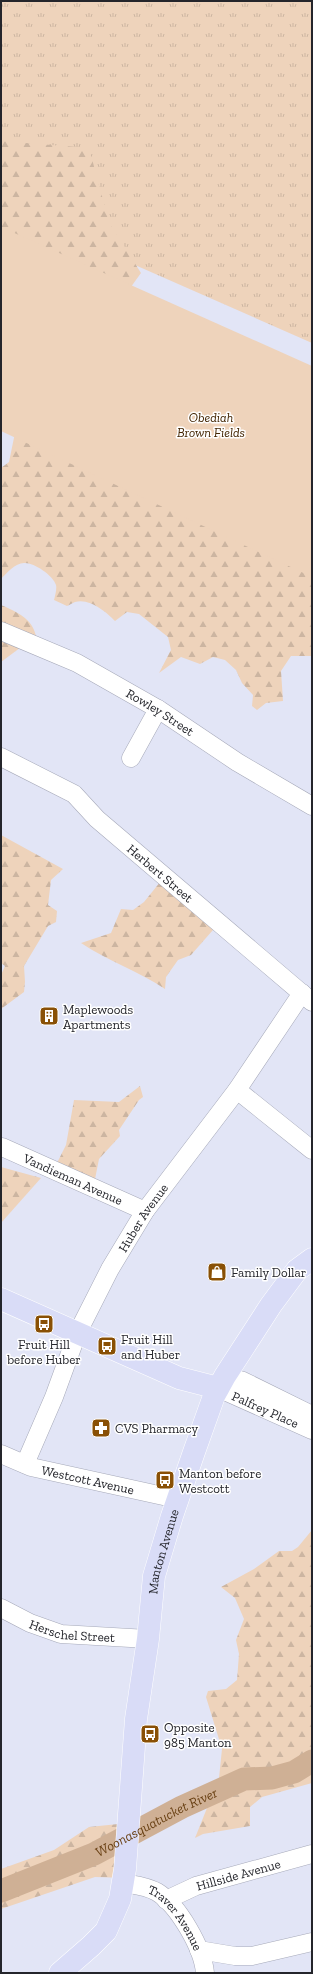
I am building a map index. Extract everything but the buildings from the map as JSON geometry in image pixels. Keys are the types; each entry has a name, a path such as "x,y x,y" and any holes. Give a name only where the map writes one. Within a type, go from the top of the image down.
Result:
{"main road":[{"name":"Manton Avenue","path":"60,1973 106,1931 120,1900 125,1876 136,1718 148,1639 154,1576 177,1499 221,1382 271,1305 304,1265 312,1249"},
{"path":"1,1298 77,1334 154,1366 186,1369 221,1382"}],"street":[{"name":"Rowley Street","path":"1,631 77,663 158,709 237,762 312,806"},
{"path":"131,758 158,709"},
{"name":"Herbert Street","path":"1,757 74,794 97,819 307,998"},
{"name":"Huber Avenue","path":"26,1464 54,1397 77,1334 110,1269 145,1211 307,998"},
{"path":"237,1090 312,1150"},
{"name":"Vandieman Avenue","path":"2,1147 145,1211"},
{"name":"Palfrey Place","path":"221,1382 244,1381 312,1415"},
{"name":"Palfrey Place","path":"221,1382 312,1430"},
{"name":"Westcott Avenue","path":"1,1454 26,1464 73,1477 177,1499"},
{"name":"Herschel Street","path":"1,1608 30,1623 61,1634 148,1639"},
{"name":"Hillside Avenue","path":"166,1900 196,1886 312,1854"},
{"name":"Traver Avenue","path":"125,1876 157,1892 166,1900 191,1933 199,1950 206,1973"},
{"path":"199,1950 235,1956 252,1956 312,1942"}],"green space":[{"path":"1,1 312,1 312,343 1,206"},
{"path":"1,141 89,148 109,222 141,273 123,298 1,243"},
{"name":"Obediah Brown Fields","path":"1,227 312,366 312,577 1,431"},
{"path":"17,423 312,539 312,656 291,656 281,671 283,701 266,703 257,710 252,706 253,695 242,683 236,670 225,660 213,657 200,664 181,657 159,673 171,650 168,637 139,614 127,612 115,621 92,604 81,601 67,606 54,600 56,585 54,581 47,573 28,563 21,563 17,565 1,579 1,468 9,462"},
{"path":"1,605 23,616 31,625 36,636 1,662"},
{"path":"1,835 63,869 51,880 48,905 57,911 56,922 48,926 24,966 24,992 1,1009 1,975 5,966 1,963"},
{"path":"165,876 220,922 191,955 178,960 166,977 165,989 81,943 111,933 121,909 133,910 144,902"},
{"path":"140,1086 143,1097 139,1100 119,1130 120,1136 99,1159 95,1179 57,1163 66,1145 74,1100 119,1102"},
{"path":"1,1167 41,1178 1,1223"},
{"path":"312,1530 312,1783 262,1797 250,1807 250,1826 203,1834 195,1838 219,1778 222,1749 206,1697 208,1691 226,1689 237,1680 239,1654 236,1640 244,1619 235,1598 221,1587 254,1569 279,1551 292,1551 298,1547"},
{"path":"128,1823 128,1878 95,1877 1,1909 1,1869 54,1850 89,1827"}],"waterway":[{"name":"Woonasquatucket River","path":"1,1891 94,1854 182,1807 244,1779 272,1778 294,1772 312,1761"}],"place":[{"name":"Maplewoods Apartments","path":"49,1016"},
{"name":"Family Dollar","path":"217,1272"},
{"name":"Fruit Hill before Huber","path":"44,1324"},
{"name":"Fruit Hill and Huber","path":"107,1346"},
{"name":"CVS Pharmacy","path":"101,1428"},
{"name":"Manton before Westcott","path":"165,1480"},
{"name":"Opposite 985 Manton","path":"150,1734"}]}
